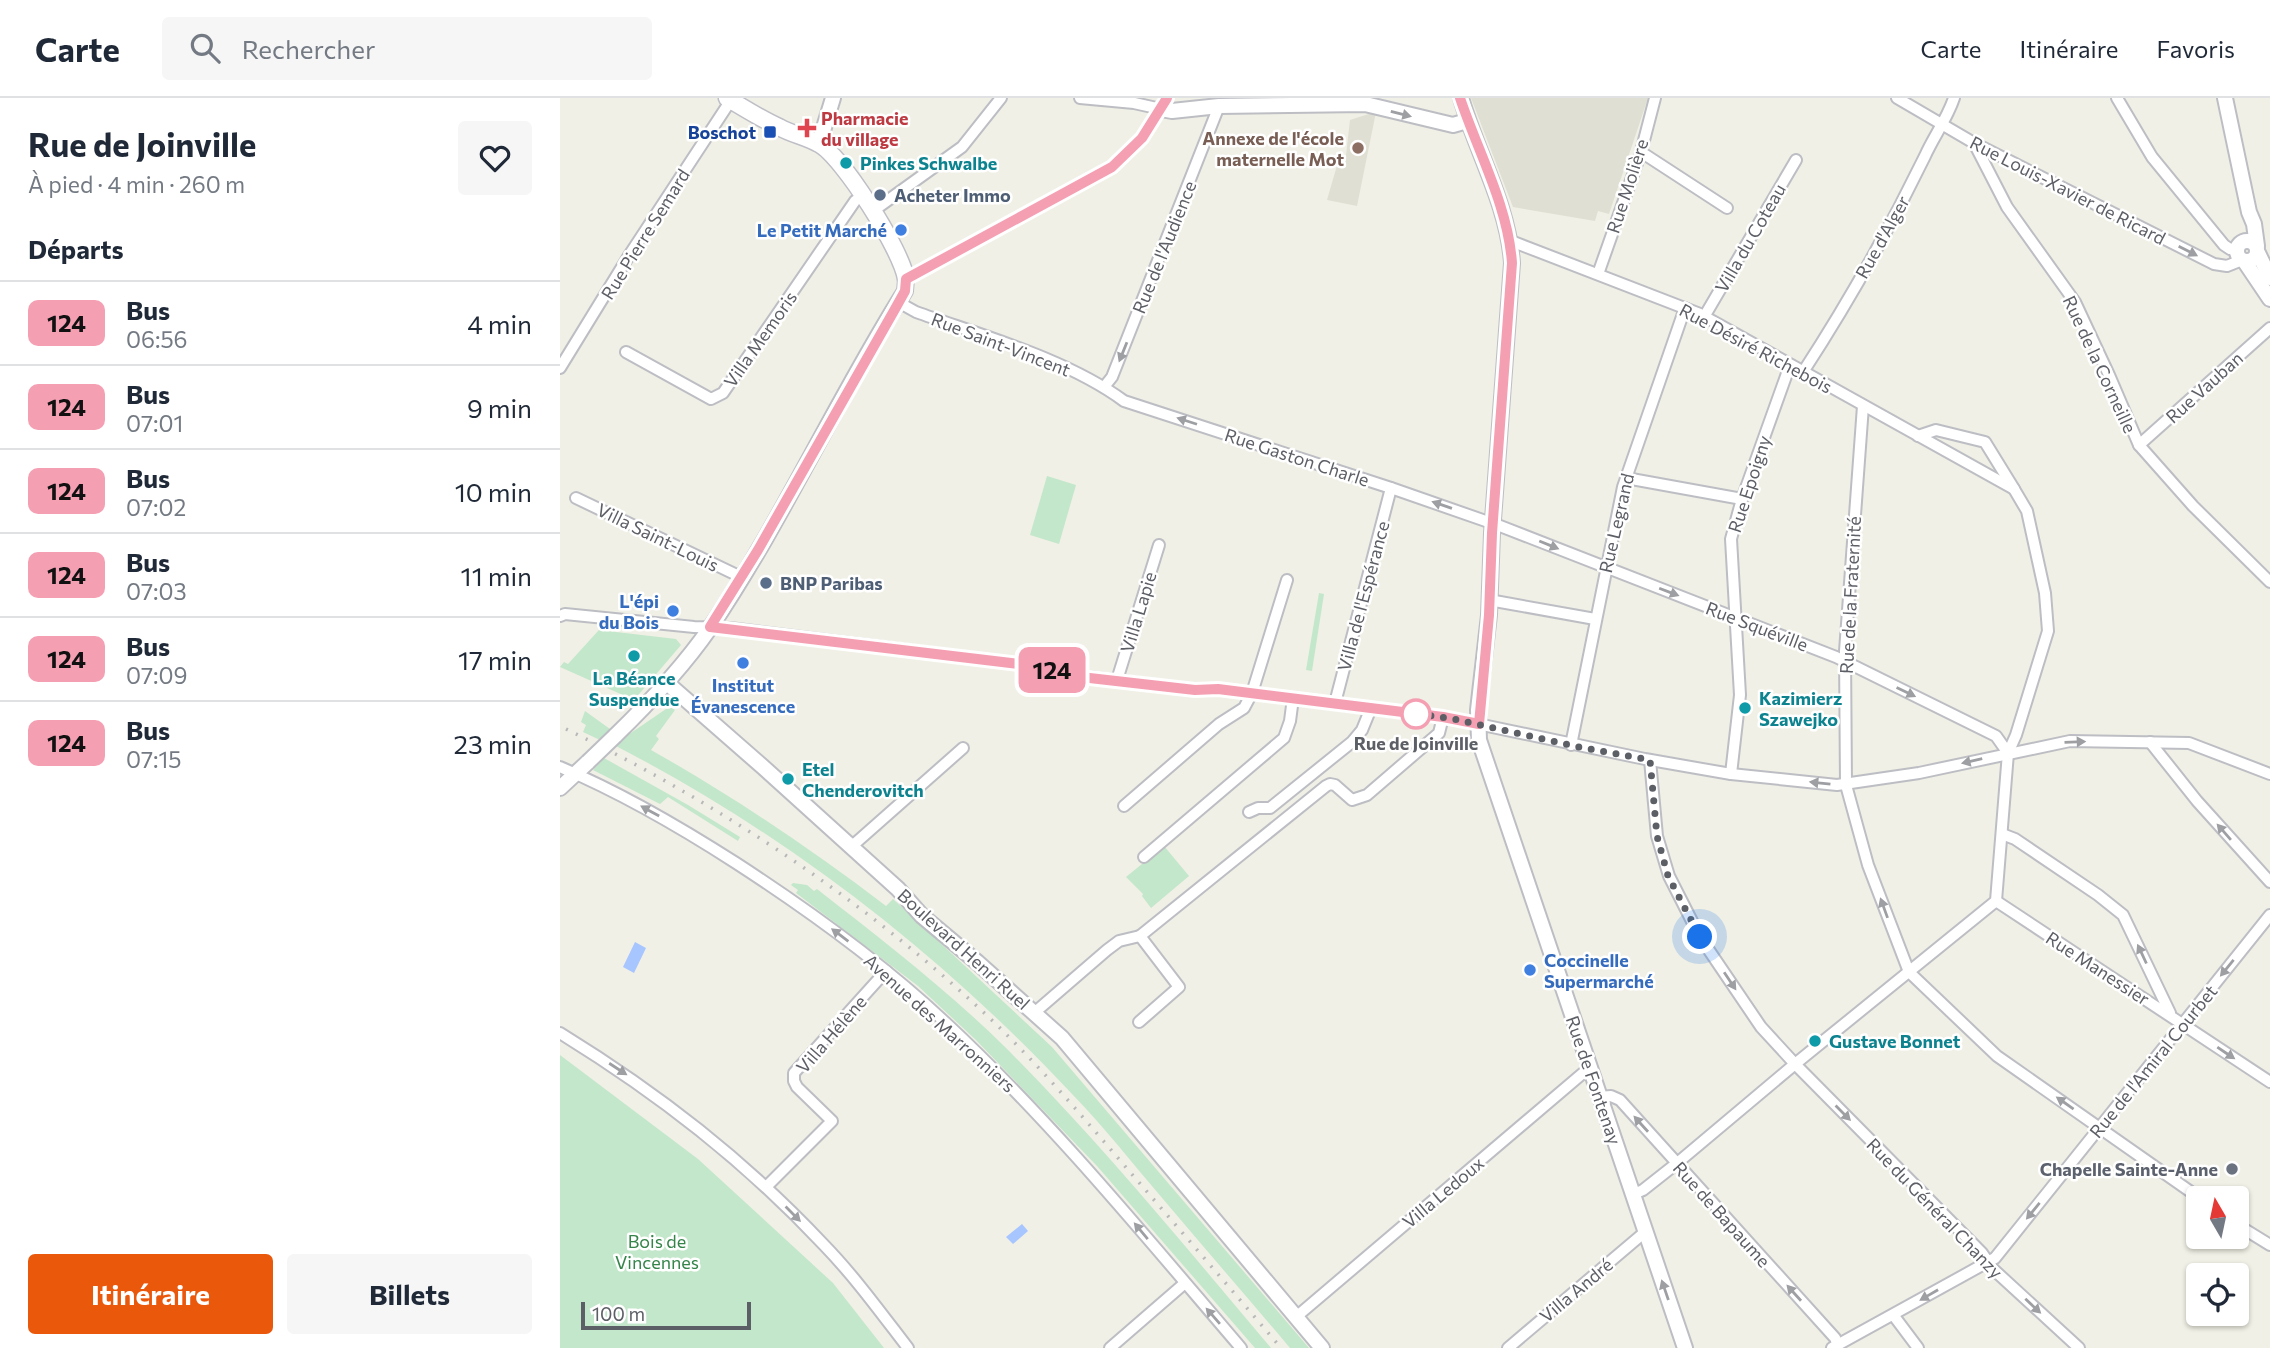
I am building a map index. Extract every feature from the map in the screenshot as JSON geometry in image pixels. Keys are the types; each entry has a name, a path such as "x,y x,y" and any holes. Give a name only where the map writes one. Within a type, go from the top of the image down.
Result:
{"main road":[{"path":"729,99 778,127 820,144 873,211 904,265 906,279"}],"street":[{"path":"820,144 833,98"},
{"path":"873,211 962,148 1000,98"},
{"path":"1080,98 1164,104 1172,111 1219,106 1365,104 1453,125 1468,121"},
{"path":"1461,98 1511,241 1510,300 1479,724"},
{"name":"Rue Molière","path":"1598,274 1641,152 1655,98"},
{"name":"Rue Louis-Xavier de Ricard","path":"1897,98 1974,143 2214,264 2227,267 2254,258"},
{"name":"Rue d'Alger","path":"1803,372 1897,215 1954,98"},
{"path":"2117,98 2152,157 2182,196 2224,245 2254,258"},
{"path":"2225,98 2249,212 2254,224 2254,258 2270,299"},
{"name":"Rue Pierre Semard","path":"560,368 729,99"},
{"path":"560,788 667,683 710,627 770,530 905,291 906,279 1112,167 1142,138 1164,104"},
{"name":"Rue de l'Audience","path":"1104,387 1112,377 1219,106"},
{"name":"Rue de la Corneille","path":"1974,143 2007,208 2074,302 2139,445 2193,506 2270,582"},
{"path":"1641,152 1727,208"},
{"name":"Villa du Coteau","path":"1704,317 1796,160"},
{"name":"Villa Memoris","path":"626,352 711,399 723,393 855,201 862,196"},
{"name":"Rue Désiré Richebois","path":"1511,241 1685,307 2014,489"},
{"name":"Rue Saint-Vincent","path":"898,302 916,312 1065,367 1104,387"},
{"name":"Rue Legrand","path":"1571,745 1605,568 1626,478 1685,307"},
{"name":"Rue Vauban","path":"2139,445 2270,328"},
{"name":"Rue Epoigny","path":"1731,774 1740,695 1731,539 1742,499 1790,365"},
{"name":"Rue Gaston Charle","path":"1104,387 1124,401 1492,523"},
{"name":"Rue de la Fraternité","path":"1863,406 1844,651 1846,785 1868,865 1909,972"},
{"path":"1634,1194 1676,1164 1996,901 2008,752 2048,631 2046,601 2027,511 1985,442 1936,430 1918,436"},
{"path":"1626,478 1742,499"},
{"name":"Villa de l'Espérance","path":"1335,703 1391,488"},
{"name":"Villa Saint-Louis","path":"576,498 741,577"},
{"name":"Rue Squéville","path":"1492,523 1846,661 1996,736 2008,752"},
{"name":"Villa Lapie","path":"1117,680 1158,545"},
{"path":"1124,806 1219,724 1244,708 1252,693 1287,580"},
{"path":"1489,600 1595,619"},
{"path":"562,613 710,627 1044,667 1072,676 1195,690 1218,689 1443,717 1571,745 1731,774 1846,785 1919,773 2070,741 2189,743 2270,774"},
{"name":"Boulevard Henri Ruel","path":"667,683 898,889 922,916 977,961 1062,1038 1322,1348"},
{"path":"1144,858 1284,738 1290,721 1293,698"},
{"path":"1249,812 1258,808 1270,808 1352,742 1362,730 1371,708"},
{"path":"1034,1013 1107,950 1119,941 1140,936 1330,783 1352,800 1367,795 1439,733 1443,717"},
{"name":"Rue de Fontenay","path":"1479,724 1479,740 1685,1348"},
{"path":"2150,742 2197,802 2270,882"},
{"path":"851,847 963,748"},
{"name":"Rue du Général Chanzy","path":"1650,760 1657,836 1668,876 1700,937 1761,1027 1989,1262 2079,1348"},
{"name":"Avenue des Marronniers","path":"560,767 676,825 797,904 886,971 944,1021 1013,1088 1114,1199 1241,1348"},
{"path":"2002,834 2015,839 2123,915 2171,1016"},
{"name":"Rue Manessier","path":"1996,901 2270,1082"},
{"name":"Rue de l'Amiral Courbet","path":"1835,1346 1894,1316 1995,1258 2270,915"},
{"path":"1139,1022 1180,987 1140,936"},
{"name":"Villa Hélène","path":"766,1187 832,1121 797,1087 794,1073 886,971"},
{"path":"1909,972 1997,1056 2186,1188"},
{"path":"560,1033 672,1107 766,1187 833,1255 908,1348"},
{"name":"Villa Ledoux","path":"1296,1317 1589,1068"},
{"name":"Rue de Bapaume","path":"1599,1097 1611,1096 1620,1100 1835,1338 1835,1346"},
{"name":"Villa André","path":"1508,1348 1645,1232"},
{"path":"2249,1232 2270,1245"},
{"path":"1110,1348 1185,1283"},
{"path":"1894,1316 1918,1348"}],"shaded area":[{"path":"1471,98 1648,98 1609,214 1598,211 1595,221 1513,207"},
{"name":"Annexe de l'école maternelle Mot","path":"1376,112 1357,206 1327,200 1338,162 1345,164 1350,120"}],"green space":[{"path":"1047,476 1076,485 1059,544 1030,535"},
{"path":"1319,593 1324,594 1312,671 1306,670"},
{"path":"599,630 676,639 681,645 634,700 560,667 564,662 568,664"},
{"path":"666,709 675,710 656,736 659,739 651,750 771,824 886,906 893,899 1052,1047 1309,1348 1290,1348 1085,1108 1023,1043 916,946 860,901 741,818 616,746"},
{"path":"585,711 610,729 600,740 583,732 586,725 581,722"},
{"path":"604,758 740,837 738,841 668,797 660,804 593,770"},
{"path":"1164,846 1189,876 1151,908 1143,894 1126,877"},
{"path":"791,885 807,885 814,891 817,889 936,984 1004,1046 1107,1156 1271,1348 1255,1348 1097,1166 976,1040 918,986 796,893 798,890"},
{"name":"Bois de Vincennes","path":"560,1055 698,1159 833,1283 884,1348 560,1348"}],"water":[{"path":"635,942 646,948 634,973 623,967"},
{"path":"1022,1224 1028,1231 1013,1244 1006,1237"}],"railway":[{"path":"566,729 677,788 783,854 885,927 933,967 1000,1028 1057,1088 1281,1348"}],"bus line":[{"name":"124","path":"1167,98 1142,138 1112,167 906,279 905,291 895,309 746,571 710,627 1044,667 1072,676 1195,690 1218,689 1479,724 1478,710 1489,615 1492,533 1512,263 1511,241 1501,208 1460,98"}],"place":[{"name":"Pharmacie du village","path":"807,128"},
{"name":"Boschot","path":"770,132"},
{"name":"Annexe de l'école maternelle Mot","path":"1358,148"},
{"name":"Pinkes Schwalbe","path":"846,163"},
{"name":"Acheter Immo","path":"880,195"},
{"name":"Le Petit Marché","path":"901,230"},
{"name":"BNP Paribas","path":"766,583"},
{"name":"L'épi du Bois","path":"673,611"},
{"name":"La Béance Suspendue","path":"634,656"},
{"name":"Institut Évanescence","path":"743,663"},
{"name":"Kazimierz Szawejko","path":"1745,708"},
{"name":"Rue de Joinville","path":"1416,714"},
{"name":"Etel Chenderovitch","path":"788,779"},
{"name":"Coccinelle Supermarché","path":"1530,970"},
{"name":"Gustave Bonnet","path":"1815,1041"},
{"name":"Chapelle Sainte-Anne","path":"2232,1169"}],"route":[{"path":"1416,714 1411,713 1454,719 1650,760 1657,836 1668,876 1700,937"}]}
